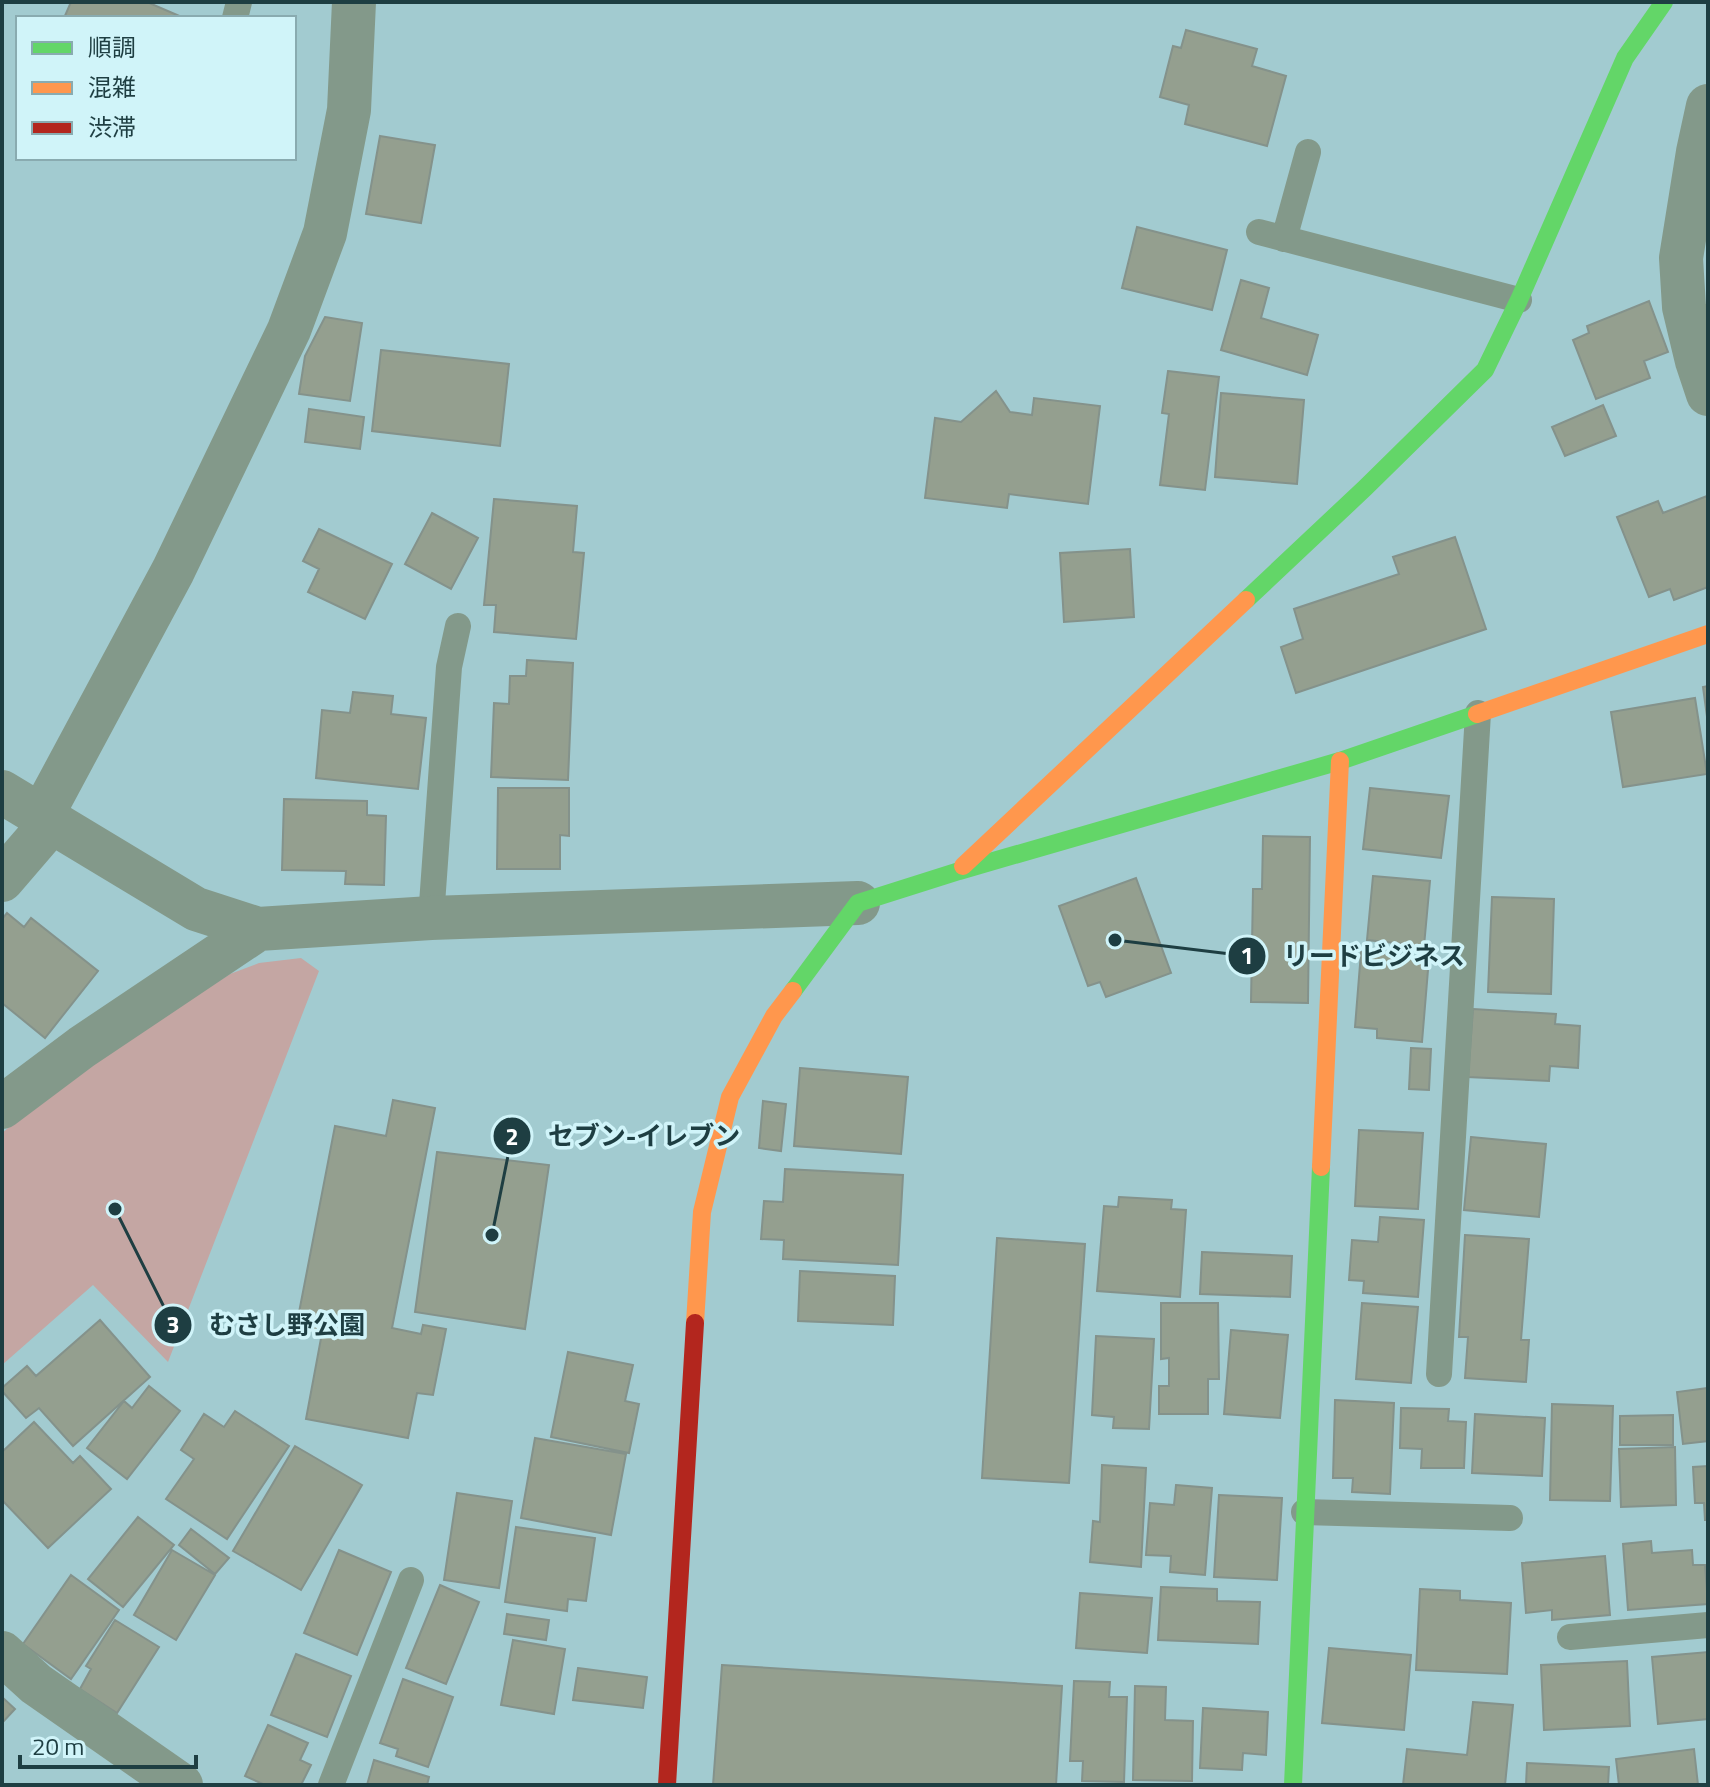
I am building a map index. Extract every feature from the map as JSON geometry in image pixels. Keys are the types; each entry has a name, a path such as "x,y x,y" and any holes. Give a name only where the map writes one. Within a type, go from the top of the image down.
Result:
{"street":[{"path":"2,880 46,820 173,571 289,330 325,233 349,110 354,2"},
{"path":"959,871 1365,488 1485,370 1625,58 1664,2"},
{"path":"1708,106 1681,258 1684,307 1708,394"},
{"path":"2,792 196,909 258,929 431,918 858,903 1340,761 1708,634"},
{"path":"1293,1785 1340,761"},
{"path":"667,1785 702,1212 730,1097 774,1016 858,903"},
{"path":"2,1107 82,1047 258,929"},
{"path":"2,1653 36,1684 181,1785"}],"lane":[{"path":"1308,152 1272,235 1519,300"},
{"path":"431,918 449,667 458,626"},
{"path":"1439,1374 1478,713"},
{"path":"1304,1512 1510,1518"},
{"path":"331,1785 411,1580"},
{"path":"1570,1637 1708,1625"}],"shaded area":[{"path":"301,958 319,971 168,1362 93,1285 2,1365 2,1133 71,1076 230,974 259,963"}],"building":[{"path":"71,2 147,2 179,16 65,16"},
{"path":"1186,30 1257,49 1252,66 1286,76 1267,146 1185,124 1189,105 1160,97 1173,46 1181,48"},
{"path":"380,136 435,145 421,223 366,214"},
{"path":"1137,227 1227,250 1212,310 1122,288"},
{"path":"1241,280 1269,288 1261,318 1318,335 1307,375 1221,350"},
{"path":"1649,301 1668,352 1644,361 1650,378 1596,399 1573,340 1589,333 1587,326"},
{"path":"325,317 362,323 350,401 299,394 305,356"},
{"path":"381,350 509,364 500,446 372,431"},
{"path":"1168,371 1219,377 1205,490 1160,485 1169,414 1162,413"},
{"path":"996,391 1010,412 1032,415 1034,398 1100,406 1088,504 1009,494 1007,508 925,498 935,418 961,422"},
{"path":"1221,393 1304,400 1297,484 1215,477"},
{"path":"1603,405 1616,436 1565,456 1552,427"},
{"path":"309,409 364,417 360,449 305,442"},
{"path":"1707,496 1708,587 1674,600 1670,589 1649,597 1617,517 1658,501 1663,513"},
{"path":"494,499 577,506 573,552 584,553 576,639 494,632 496,605 484,605"},
{"path":"432,513 478,538 451,589 405,564"},
{"path":"319,529 392,564 365,619 308,592 319,569 303,561"},
{"path":"1455,537 1486,629 1296,693 1281,647 1303,639 1294,609 1399,574 1393,557"},
{"path":"1130,549 1134,617 1064,622 1060,553"},
{"path":"527,660 573,663 568,780 491,777 494,703 509,704 510,676 526,676"},
{"path":"1708,686 1708,724 1703,687"},
{"path":"353,692 393,696 391,714 426,718 418,789 316,778 322,710 350,713"},
{"path":"1695,698 1707,774 1623,787 1611,712"},
{"path":"498,788 569,788 569,836 560,835 560,869 497,869"},
{"path":"1370,788 1449,796 1441,858 1363,849"},
{"path":"284,799 367,801 367,815 386,816 384,885 345,884 346,871 282,870"},
{"path":"1263,836 1310,837 1308,1003 1251,1002 1253,889 1262,889"},
{"path":"1373,876 1430,881 1424,946 1367,940"},
{"path":"1136,878 1171,973 1106,997 1100,982 1088,986 1059,906"},
{"path":"1492,897 1554,899 1551,994 1488,992"},
{"path":"7,913 24,927 31,918 98,971 45,1038 2,1003 2,919"},
{"path":"1361,952 1429,958 1422,1042 1377,1038 1377,1029 1355,1027"},
{"path":"1473,1009 1556,1014 1555,1024 1580,1026 1578,1068 1550,1066 1549,1081 1468,1077"},
{"path":"1411,1048 1431,1049 1429,1090 1409,1089"},
{"path":"800,1068 908,1077 901,1154 794,1146"},
{"path":"393,1100 435,1108 392,1328 421,1334 423,1325 446,1329 433,1395 417,1393 408,1438 306,1419 322,1333 296,1328 335,1126 386,1136"},
{"path":"763,1101 786,1104 781,1151 759,1148"},
{"path":"1359,1130 1423,1133 1418,1209 1355,1206"},
{"path":"1471,1137 1546,1144 1539,1217 1464,1210"},
{"path":"437,1152 549,1165 525,1329 415,1312"},
{"path":"785,1169 903,1175 898,1265 783,1259 784,1240 761,1239 764,1201 783,1202"},
{"path":"1119,1197 1172,1200 1171,1209 1186,1210 1180,1297 1097,1291 1104,1206 1118,1207"},
{"path":"1380,1217 1424,1220 1418,1297 1363,1293 1364,1281 1349,1280 1352,1240 1378,1242"},
{"path":"1465,1235 1529,1239 1521,1340 1529,1340 1526,1382 1465,1378 1468,1337 1459,1337"},
{"path":"997,1238 1085,1244 1069,1483 982,1478"},
{"path":"1202,1252 1292,1256 1290,1297 1200,1294"},
{"path":"800,1271 895,1276 893,1325 798,1321"},
{"path":"1161,1303 1218,1303 1219,1379 1208,1379 1208,1414 1159,1414 1159,1386 1169,1386 1169,1358 1161,1359"},
{"path":"1362,1303 1418,1307 1411,1383 1356,1379"},
{"path":"100,1320 150,1377 73,1446 39,1408 26,1418 2,1388 27,1366 36,1376"},
{"path":"1231,1330 1288,1335 1280,1418 1224,1414"},
{"path":"1096,1336 1154,1339 1149,1429 1113,1428 1114,1417 1092,1415"},
{"path":"568,1352 633,1365 625,1401 639,1404 629,1453 551,1437"},
{"path":"149,1386 180,1411 127,1479 87,1448 124,1401 132,1408"},
{"path":"1708,1388 1708,1441 1683,1444 1677,1392"},
{"path":"1335,1400 1394,1403 1390,1494 1352,1492 1353,1478 1333,1478"},
{"path":"1552,1404 1613,1406 1610,1501 1550,1500"},
{"path":"1401,1408 1449,1409 1448,1421 1466,1422 1464,1468 1421,1468 1422,1449 1400,1448"},
{"path":"235,1411 289,1446 227,1539 166,1499 194,1459 181,1450 204,1414 224,1427"},
{"path":"1475,1414 1545,1418 1542,1476 1472,1473"},
{"path":"1673,1415 1673,1445 1620,1445 1620,1416"},
{"path":"34,1422 73,1463 80,1456 111,1489 48,1548 2,1500 2,1452"},
{"path":"535,1438 626,1454 611,1535 521,1518"},
{"path":"295,1446 362,1485 301,1590 233,1551"},
{"path":"1675,1447 1676,1505 1621,1507 1619,1449"},
{"path":"1102,1465 1146,1468 1141,1567 1090,1562 1093,1521 1100,1522"},
{"path":"1708,1466 1708,1520 1705,1520 1704,1503 1695,1503 1693,1467"},
{"path":"1176,1485 1212,1488 1205,1575 1170,1572 1171,1556 1146,1555 1150,1503 1174,1505"},
{"path":"457,1493 512,1501 499,1588 444,1580"},
{"path":"1219,1495 1282,1498 1277,1580 1214,1577"},
{"path":"138,1517 174,1545 123,1607 88,1579"},
{"path":"516,1527 595,1538 586,1601 568,1599 567,1611 505,1602"},
{"path":"191,1529 229,1558 215,1574 179,1545"},
{"path":"1651,1541 1652,1553 1692,1550 1693,1565 1705,1565 1708,1604 1628,1610 1623,1544"},
{"path":"172,1550 215,1575 176,1640 134,1615"},
{"path":"339,1550 391,1572 357,1655 304,1633"},
{"path":"1605,1556 1610,1615 1552,1620 1552,1610 1526,1613 1522,1563"},
{"path":"71,1575 119,1610 71,1679 23,1644"},
{"path":"440,1585 479,1602 446,1684 406,1668"},
{"path":"1161,1587 1217,1589 1217,1601 1260,1602 1258,1644 1158,1640"},
{"path":"1420,1589 1460,1591 1460,1600 1511,1603 1507,1674 1416,1670"},
{"path":"1080,1593 1152,1598 1147,1653 1076,1648"},
{"path":"507,1614 549,1620 546,1640 504,1634"},
{"path":"115,1620 159,1647 117,1713 80,1689 91,1669 86,1666"},
{"path":"513,1640 565,1649 554,1714 501,1705"},
{"path":"1329,1648 1411,1655 1404,1730 1322,1723"},
{"path":"1708,1652 1708,1719 1658,1724 1652,1657"},
{"path":"296,1654 351,1676 327,1737 271,1715"},
{"path":"1627,1661 1630,1726 1544,1730 1541,1665"},
{"path":"722,1665 1062,1686 1056,1785 713,1785"},
{"path":"578,1668 647,1677 643,1708 573,1700"},
{"path":"403,1679 453,1697 428,1767 396,1756 398,1749 380,1743"},
{"path":"1074,1681 1110,1682 1109,1697 1127,1697 1124,1782 1082,1781 1083,1761 1070,1761"},
{"path":"1135,1686 1166,1687 1165,1720 1193,1721 1192,1781 1133,1780"},
{"path":"2,1697 15,1709 2,1723"},
{"path":"1473,1702 1513,1705 1505,1785 1403,1785 1407,1749 1467,1755"},
{"path":"1203,1708 1268,1712 1266,1755 1243,1753 1242,1770 1200,1768"},
{"path":"268,1725 308,1743 300,1760 311,1765 301,1785 265,1785 245,1776"},
{"path":"1694,1749 1698,1785 1619,1785 1616,1759"},
{"path":"374,1760 429,1777 427,1785 367,1785"},
{"path":"1527,1763 1609,1767 1608,1785 1526,1785"}],"traffic: fast":[{"path":"1246,600 1485,370 1625,58 1664,2"},
{"path":"793,991 858,903 1340,761 1477,714"},
{"path":"1293,1785 1321,1167"}],"traffic: slow":[{"path":"963,866 1246,600"},
{"path":"1477,714 1708,634"},
{"path":"1321,1167 1340,761"},
{"path":"695,1323 702,1212 730,1097 774,1016 793,991"}],"traffic: jam":[{"path":"667,1785 695,1323"}],"place":[{"name":"リードビジネス","path":"1115,940"},
{"name":"むさし野公園","path":"115,1209"},
{"name":"セブン-イレブン","path":"492,1235"}]}
